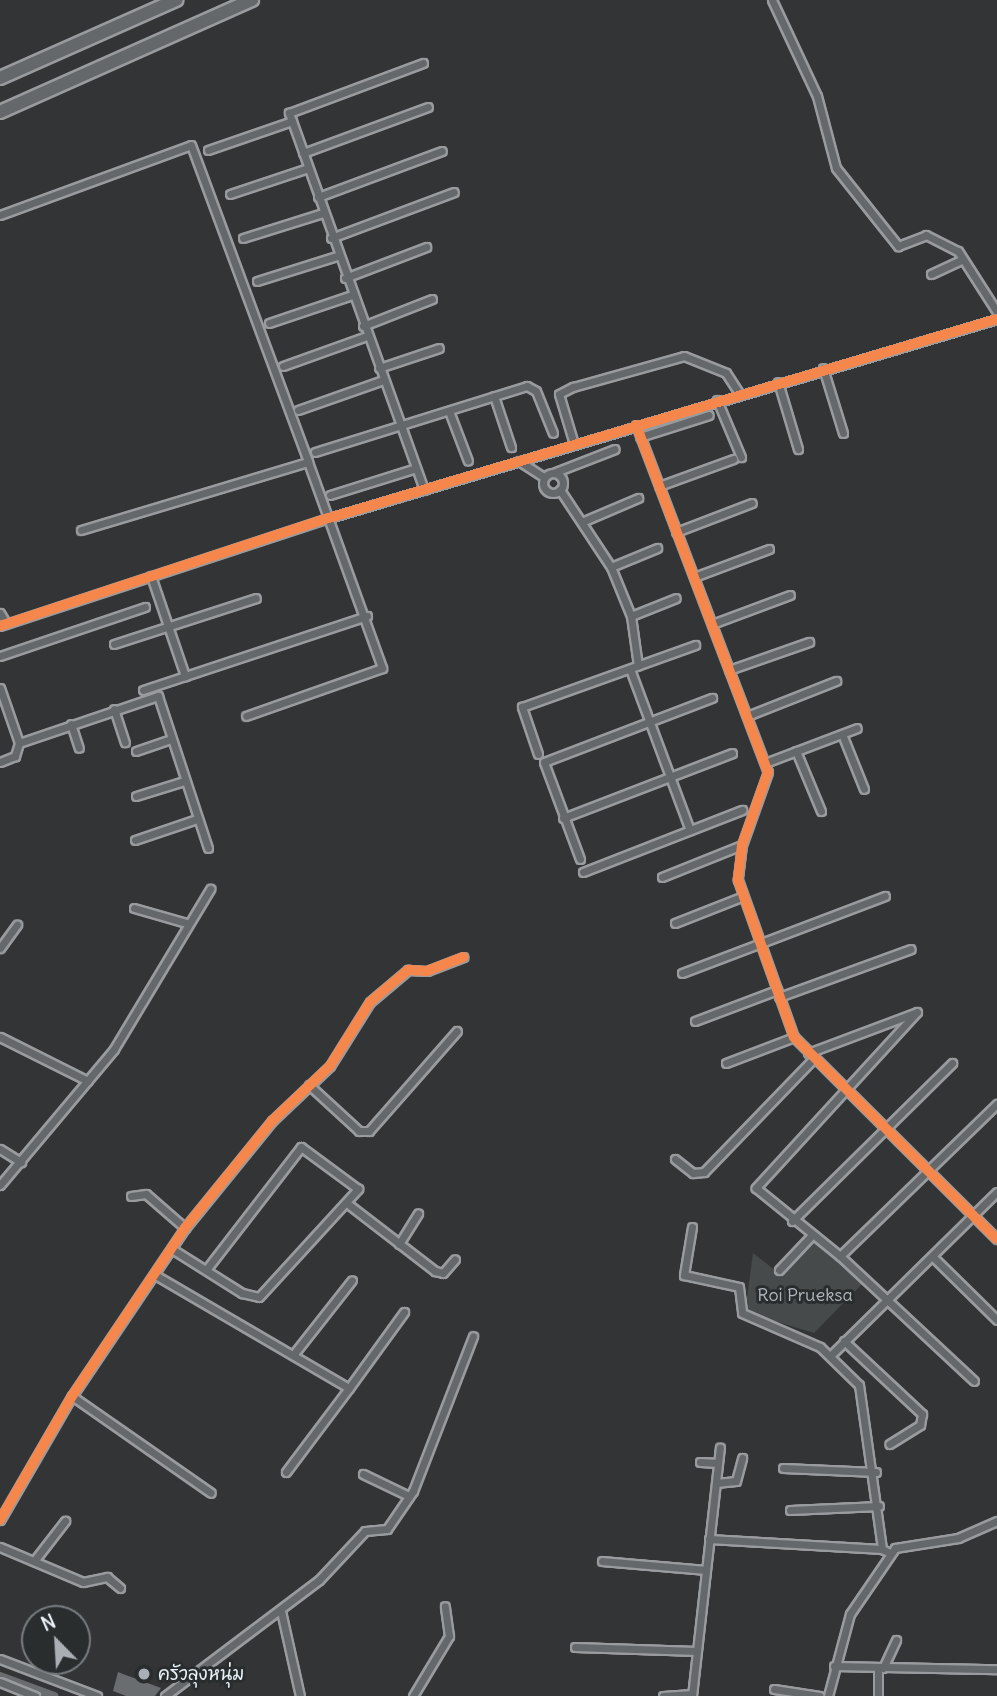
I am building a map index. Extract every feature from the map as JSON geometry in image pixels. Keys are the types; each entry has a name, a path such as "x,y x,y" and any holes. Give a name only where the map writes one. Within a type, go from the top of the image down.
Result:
{"highway":[{"path":"0,78 176,0"},
{"path":"0,112 252,0"}],"street":[{"path":"772,0 817,96 836,168 898,246 937,237 963,259 997,312"},
{"path":"423,63 289,113 337,256 424,489"},
{"path":"303,153 428,107"},
{"path":"208,150 292,121"},
{"path":"0,215 191,145 328,518 368,616 380,671 246,716"},
{"path":"318,197 442,151"},
{"path":"230,194 308,168"},
{"path":"331,238 454,192"},
{"path":"243,238 323,213"},
{"path":"345,278 426,247"},
{"path":"257,281 337,256"},
{"path":"931,274 963,259"},
{"path":"269,323 352,295"},
{"path":"363,326 432,299"},
{"path":"0,613 3,624 328,518 823,368 997,319"},
{"path":"283,366 367,336"},
{"path":"379,368 439,348"},
{"path":"574,444 559,394 573,387 684,356 713,365 739,393"},
{"path":"823,368 843,433"},
{"path":"298,410 383,380"},
{"path":"778,382 798,449"},
{"path":"315,452 533,386 553,433"},
{"path":"494,396 511,447"},
{"path":"659,486 737,458 717,400"},
{"path":"449,411 468,461"},
{"path":"640,436 709,415"},
{"path":"636,425 765,763 768,777 742,845 741,897 794,1037 997,1239"},
{"path":"544,477 615,449"},
{"path":"519,461 544,477"},
{"path":"81,530 307,462"},
{"path":"330,495 416,468"},
{"path":"553,473 561,478 560,490 584,521 611,567 631,616 634,668 650,723 690,830"},
{"path":"544,477 545,489 560,490"},
{"path":"584,521 638,498"},
{"path":"676,532 752,503"},
{"path":"611,567 657,548"},
{"path":"694,578 769,549"},
{"path":"150,576 185,676"},
{"path":"712,624 790,596"},
{"path":"114,644 256,598"},
{"path":"631,616 676,598"},
{"path":"0,656 145,607"},
{"path":"143,690 368,616"},
{"path":"729,670 809,642"},
{"path":"538,754 522,707 695,645"},
{"path":"747,716 836,681"},
{"path":"0,688 4,712 19,743 15,756 0,762"},
{"path":"19,743 158,696 208,848"},
{"path":"580,859 544,762 712,698"},
{"path":"114,709 125,742"},
{"path":"71,724 79,748"},
{"path":"765,763 857,729"},
{"path":"842,734 864,789"},
{"path":"136,751 171,739"},
{"path":"796,751 821,811"},
{"path":"563,818 732,753"},
{"path":"136,796 184,781"},
{"path":"583,872 741,810"},
{"path":"135,840 197,819"},
{"path":"662,877 742,845"},
{"path":"0,1185 128,1029 186,923 209,889"},
{"path":"675,923 741,897"},
{"path":"682,973 885,897"},
{"path":"134,908 186,923"},
{"path":"0,948 17,925"},
{"path":"695,1021 911,949"},
{"path":"0,1520 72,1396 157,1276 185,1228 309,1085 389,984 408,970 427,971 463,957"},
{"path":"675,1159 693,1173 704,1171 811,1055 917,1012 756,1188 792,1221 840,1256 974,1381"},
{"path":"309,1085 359,1131 369,1132 457,1031"},
{"path":"0,1037 88,1081"},
{"path":"726,1063 794,1037"},
{"path":"792,1221 952,1063"},
{"path":"840,1256 997,1104"},
{"path":"173,1250 249,1297 265,1294 348,1205 358,1189 301,1147 206,1270"},
{"path":"0,1149 21,1162"},
{"path":"835,1357 997,1192"},
{"path":"131,1196 146,1194 185,1228"},
{"path":"348,1205 439,1274 455,1259"},
{"path":"398,1244 418,1213"},
{"path":"692,1227 684,1275 736,1285 742,1313 835,1357 863,1393 886,1551 856,1600 834,1666 828,1696"},
{"path":"779,1270 812,1235"},
{"path":"934,1258 997,1320"},
{"path":"157,1276 349,1388"},
{"path":"293,1355 352,1280"},
{"path":"286,1472 404,1312"},
{"path":"165,1696 281,1611 365,1531 387,1529 410,1496 473,1336"},
{"path":"847,1344 922,1414 920,1424 889,1444"},
{"path":"72,1396 211,1493"},
{"path":"663,1696 692,1695 720,1448"},
{"path":"716,1483 736,1481 742,1458"},
{"path":"701,1462 718,1463"},
{"path":"783,1468 876,1472"},
{"path":"363,1474 410,1496"},
{"path":"790,1510 879,1506"},
{"path":"34,1561 65,1521"},
{"path":"709,1539 886,1551 902,1544 958,1538 997,1521"},
{"path":"0,1546 82,1582 107,1577 120,1588"},
{"path":"601,1561 706,1570"},
{"path":"413,1696 449,1636 445,1606"},
{"path":"281,1611 300,1696"},
{"path":"878,1696 881,1668 895,1640"},
{"path":"575,1647 697,1651"},
{"path":"0,1659 97,1696"},
{"path":"834,1666 997,1669"},
{"path":"0,1682 35,1696"},
{"path":"774,1689 820,1696"}],"green space":[{"name":"Roi Prueksa","path":"816,1241 863,1283 814,1333 745,1312 753,1253 781,1275"}],"shaded area":[{"path":"118,1672 161,1688 155,1696 126,1696 113,1691"}],"waterway":[{"path":"0,1676 54,1696"}],"cycle path":[{"path":"0,626 329,518 997,319"},
{"path":"636,425 768,772 742,845 738,880 794,1037 997,1239"},
{"path":"0,1520 72,1396 185,1228 272,1121 330,1066 370,1002 408,970 427,971 463,957"}],"place":[{"name":"ครัวลุงหนุ่ม","path":"144,1674"}]}
